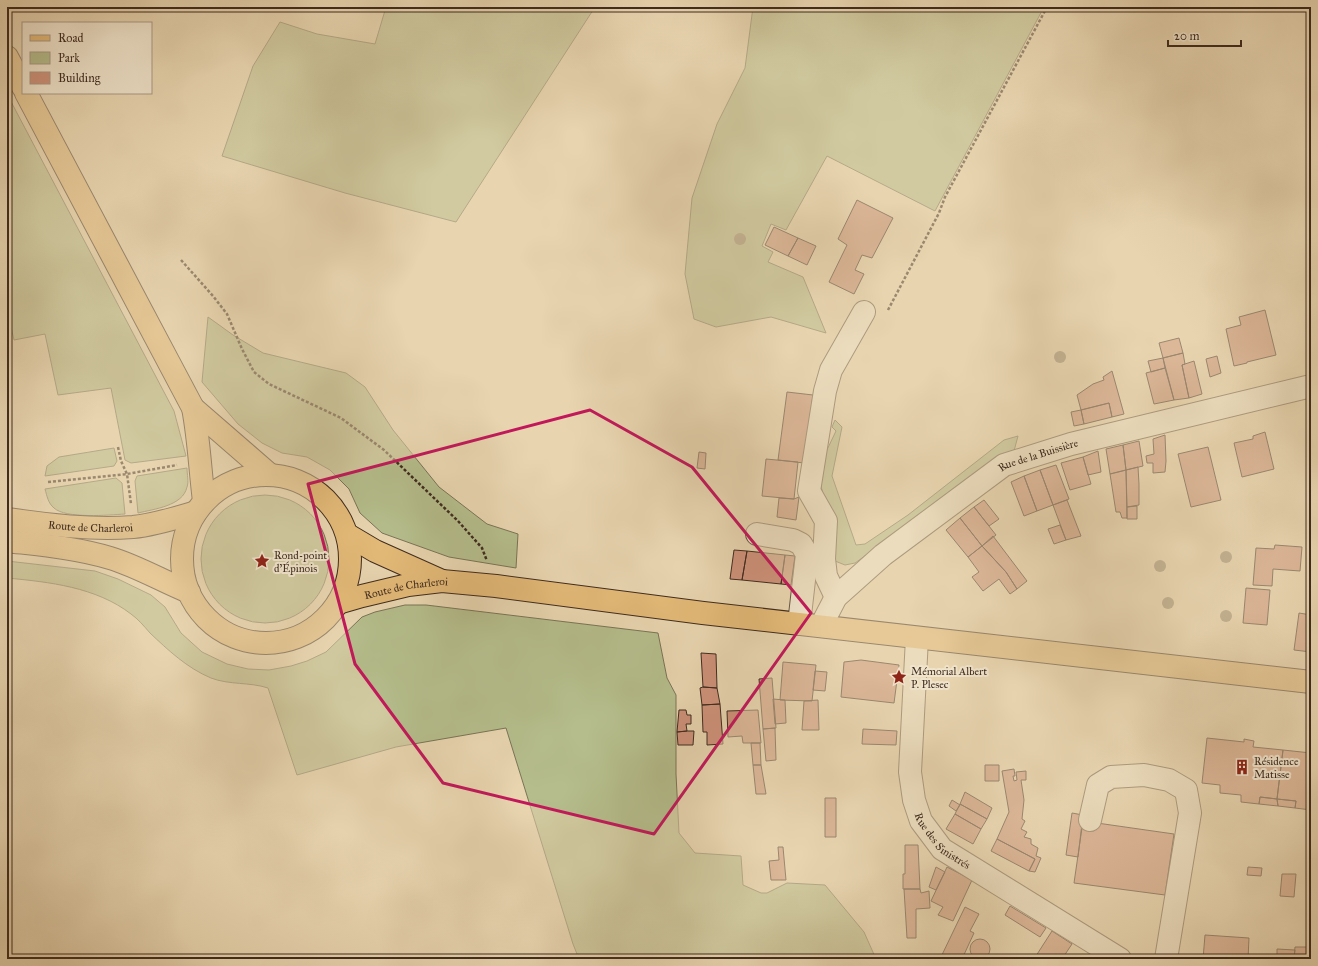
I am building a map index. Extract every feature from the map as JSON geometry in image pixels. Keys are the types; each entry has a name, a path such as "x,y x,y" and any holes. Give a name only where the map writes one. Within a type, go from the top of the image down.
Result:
{"main road":[{"path":"7,57 22,85"},
{"path":"27,94 193,408 198,435 200,507"},
{"path":"193,408 269,474"},
{"name":"Route de Charleroi","path":"7,519 89,528 134,526 166,521 200,507 223,487 245,477 269,474 295,479 318,492 336,511 348,535 351,552 350,570 346,588 338,603 321,623 299,637 273,643 247,641 223,631 203,614 189,592 184,576 182,559 183,543 186,532 200,507"},
{"name":"Route de Charleroi","path":"348,535 375,551 442,581"},
{"path":"7,541 84,552 110,558 137,568 189,592"},
{"path":"442,581 496,586 703,613 917,638 1311,682"},
{"name":"Route de Charleroi","path":"338,603 395,588 442,581"}],"street":[{"path":"836,597 826,576 824,559 826,521 809,491 825,391 831,370 864,312"},
{"name":"Rue de la Buissière","path":"821,626 836,597 883,555 1004,465 1071,444 1311,386"},
{"path":"757,534 793,540 801,544 807,554 799,624"},
{"name":"Rue des Sinistrés","path":"917,638 910,772 914,800 921,821 942,849 1120,959"},
{"path":"1090,820 1093,800 1098,785 1111,777 1144,775 1169,780 1186,790 1190,813 1166,959"}],"path":[{"path":"887,312 939,213 945,197 1046,7"},
{"path":"181,260 227,314 242,350 254,372 269,384 342,418 384,450 458,521 482,548 496,586"},
{"path":"48,482 127,474 199,461"}],"highlighted area":[{"path":"590,410 692,467 811,613 654,834 443,783 355,664 308,484"}],"green space":[{"path":"386,7 595,7 456,222 345,193 222,156 253,66 280,22 317,34 375,44"},
{"path":"753,7 1044,7 935,211 827,156 786,230 771,224 762,246 773,252 768,262 803,277 826,333 771,317 716,327 694,319 685,274 692,198 717,124 745,68"},
{"path":"7,94 174,411 186,456 131,463 125,460 111,388 58,395 45,334 14,340 7,310"},
{"path":"208,317 233,335 263,353 346,373 365,387 393,430 439,487 487,524 518,534 516,568 449,557 382,533 360,513 349,489 330,470 307,457 282,453 262,443 238,424 202,382"},
{"path":"835,420 842,427 832,476 856,545 865,544 908,515 1004,440 1018,436 1014,451 855,563 845,565 835,561 831,554 826,506 821,486 825,454 836,431 832,427"},
{"path":"114,448 117,461 114,466 45,476 47,466 59,457"},
{"path":"187,468 188,485 180,499 167,506 138,513 135,481 137,476"},
{"path":"116,478 122,483 125,514 88,516 68,514 54,508 50,504 45,489"},
{"path":"259,495 271,495 284,498 301,506 314,518 326,540 329,559 328,571 324,583 318,595 306,608 284,620 271,623 259,623 246,620 229,612 216,600 204,578 201,565 201,553 204,540 212,523 224,510 246,498"},
{"path":"7,561 95,571 118,579 151,595 165,607 181,633 202,652 227,664 248,669 269,670 307,661 326,652 362,617 375,612 405,605 426,605 658,633 667,678 676,695 676,774 679,833 695,853 741,856 743,885 761,893 767,893 787,883 825,885 864,932 876,959 579,959 573,944 506,728 396,747 297,775 268,688 232,683 211,678 202,674 178,658 150,633 136,618 117,605 103,598 72,587 7,578"}],"building":[{"path":"857,200 893,218 872,258 862,255 855,270 864,274 854,294 829,282 847,245 838,239"},
{"path":"774,227 798,238 788,256 765,245"},
{"path":"798,238 816,246 807,265 788,256"},
{"path":"1265,310 1276,355 1234,366 1226,329 1241,325 1239,317"},
{"path":"1179,338 1183,353 1163,358 1159,343"},
{"path":"1183,353 1185,364 1182,365 1189,398 1174,400 1163,358"},
{"path":"1217,356 1221,373 1210,377 1206,359"},
{"path":"1163,358 1165,368 1151,372 1148,361"},
{"path":"1194,361 1202,394 1189,398 1182,365"},
{"path":"1165,368 1174,400 1154,404 1146,373"},
{"path":"1112,371 1124,414 1112,417 1109,403 1081,410 1077,395 1093,384 1104,380 1103,377"},
{"path":"787,392 813,395 804,463 778,460"},
{"path":"1109,403 1112,417 1084,424 1081,410"},
{"path":"1081,410 1084,424 1074,426 1071,412"},
{"path":"1265,432 1274,469 1242,477 1234,443 1253,439 1253,436"},
{"path":"1165,435 1165,472 1153,473 1153,463 1147,463 1146,456 1154,454 1153,439"},
{"path":"1139,441 1143,466 1126,470 1123,445"},
{"path":"1123,445 1126,470 1110,474 1106,449"},
{"path":"1208,447 1221,500 1191,507 1178,454"},
{"path":"1098,451 1101,472 1088,475 1083,457"},
{"path":"699,452 706,453 705,469 697,468"},
{"path":"1083,457 1091,484 1070,490 1061,463"},
{"path":"766,459 798,462 794,499 762,496"},
{"path":"1056,465 1069,499 1053,505 1040,470"},
{"path":"1138,467 1139,505 1127,507 1126,470"},
{"path":"1040,470 1053,505 1037,511 1024,476"},
{"path":"1126,470 1127,518 1122,518 1120,512 1116,512 1110,474"},
{"path":"1024,476 1037,511 1024,516 1011,482"},
{"path":"799,497 796,520 777,517 779,498 794,499"},
{"path":"984,500 999,519 989,526 974,507"},
{"path":"1067,500 1081,536 1066,540 1053,505"},
{"path":"1137,506 1137,519 1127,519 1127,507"},
{"path":"974,507 996,535 982,546 960,518"},
{"path":"960,518 982,546 968,557 946,530"},
{"path":"1060,525 1066,540 1054,544 1048,529"},
{"path":"993,536 1027,581 1017,589 1006,572 982,546"},
{"path":"1275,545 1302,547 1300,571 1273,569 1272,586 1253,585 1256,548 1274,549"},
{"path":"982,546 1006,572 1017,589 1010,594 999,579 983,591 972,577 979,572 968,557"},
{"path":"734,550 747,551 742,580 730,579"},
{"path":"747,551 785,555 781,584 742,580"},
{"path":"785,555 795,556 791,585 781,584"},
{"path":"1246,588 1270,590 1267,625 1243,623"},
{"path":"1299,613 1311,615 1311,652 1294,650"},
{"path":"701,653 716,654 717,688 703,687"},
{"path":"861,660 899,665 894,703 841,697 844,662"},
{"path":"783,662 816,665 812,701 780,700"},
{"path":"815,671 827,672 825,691 813,690"},
{"path":"772,678 776,728 763,729 759,679"},
{"path":"700,688 717,688 720,704 702,705"},
{"path":"773,699 785,700 786,723 775,724"},
{"path":"818,700 819,730 802,730 804,701"},
{"path":"720,704 723,744 707,745 707,732 703,732 702,705"},
{"path":"679,710 686,710 687,715 691,715 691,724 686,724 687,731 677,732"},
{"path":"758,710 761,743 743,743 742,736 728,737 727,711"},
{"path":"775,728 776,760 766,761 763,729"},
{"path":"863,729 897,731 896,745 862,744"},
{"path":"694,731 693,745 678,745 677,732"},
{"name":"Résidence Matisse","path":"1207,738 1244,742 1244,739 1254,741 1253,747 1283,750 1277,799 1260,797 1259,804 1241,802 1241,795 1220,793 1220,785 1202,783"},
{"path":"751,743 760,743 761,765 753,765"},
{"path":"1283,750 1311,753 1311,810 1295,808 1296,801 1277,799"},
{"path":"753,765 761,765 766,794 756,794"},
{"path":"985,765 999,765 999,781 985,781"},
{"path":"1014,769 1014,781 1017,780 1016,772 1026,771 1026,780 1021,780 1024,800 1022,819 1025,821 1021,829 1027,832 1024,837 1031,839 1031,844 1038,848 1036,856 1041,858 1035,872 1029,871 1035,859 997,839 1009,812 1002,771"},
{"path":"965,792 992,808 987,819 960,804"},
{"path":"1260,797 1277,799 1278,806 1259,804"},
{"path":"825,798 836,798 836,837 825,837"},
{"path":"1277,799 1296,801 1295,808 1278,806"},
{"path":"952,800 960,805 956,811 949,806"},
{"path":"960,804 987,819 981,829 955,814"},
{"path":"1072,813 1083,815 1078,857 1066,855"},
{"path":"955,814 981,829 973,844 946,829"},
{"path":"1083,821 1174,834 1165,895 1074,883"},
{"path":"997,839 1035,859 1029,871 991,851"},
{"path":"905,845 918,845 920,889 903,889 903,874 905,874"},
{"path":"778,847 783,847 786,880 771,880 769,861 779,860"},
{"path":"936,867 945,872 936,890 929,887"},
{"path":"947,867 972,880 953,921 938,915 943,907 931,901"},
{"path":"1248,867 1262,868 1261,876 1247,875"},
{"path":"1282,874 1296,874 1294,897 1280,896"},
{"path":"904,889 920,889 921,893 929,891 930,908 916,909 916,938 907,938"},
{"path":"1010,906 1046,928 1040,937 1005,915"},
{"path":"965,907 979,914 970,931 974,933 962,959 940,959"},
{"path":"1052,931 1072,944 1062,959 1034,959"},
{"path":"1205,935 1249,938 1248,959 1203,959"},
{"path":"976,939 984,939 990,945 990,953 984,959 976,959 970,953 970,945"},
{"path":"1295,947 1311,947 1311,959 1294,959"},
{"path":"1277,949 1295,950 1294,959 1277,959"}],"place":[{"name":"Rond-point d'Épinois","path":"262,561"},
{"name":"Mémorial Albert P. Plesec","path":"899,677"},
{"name":"Résidence Matisse","path":"1242,767"}]}
